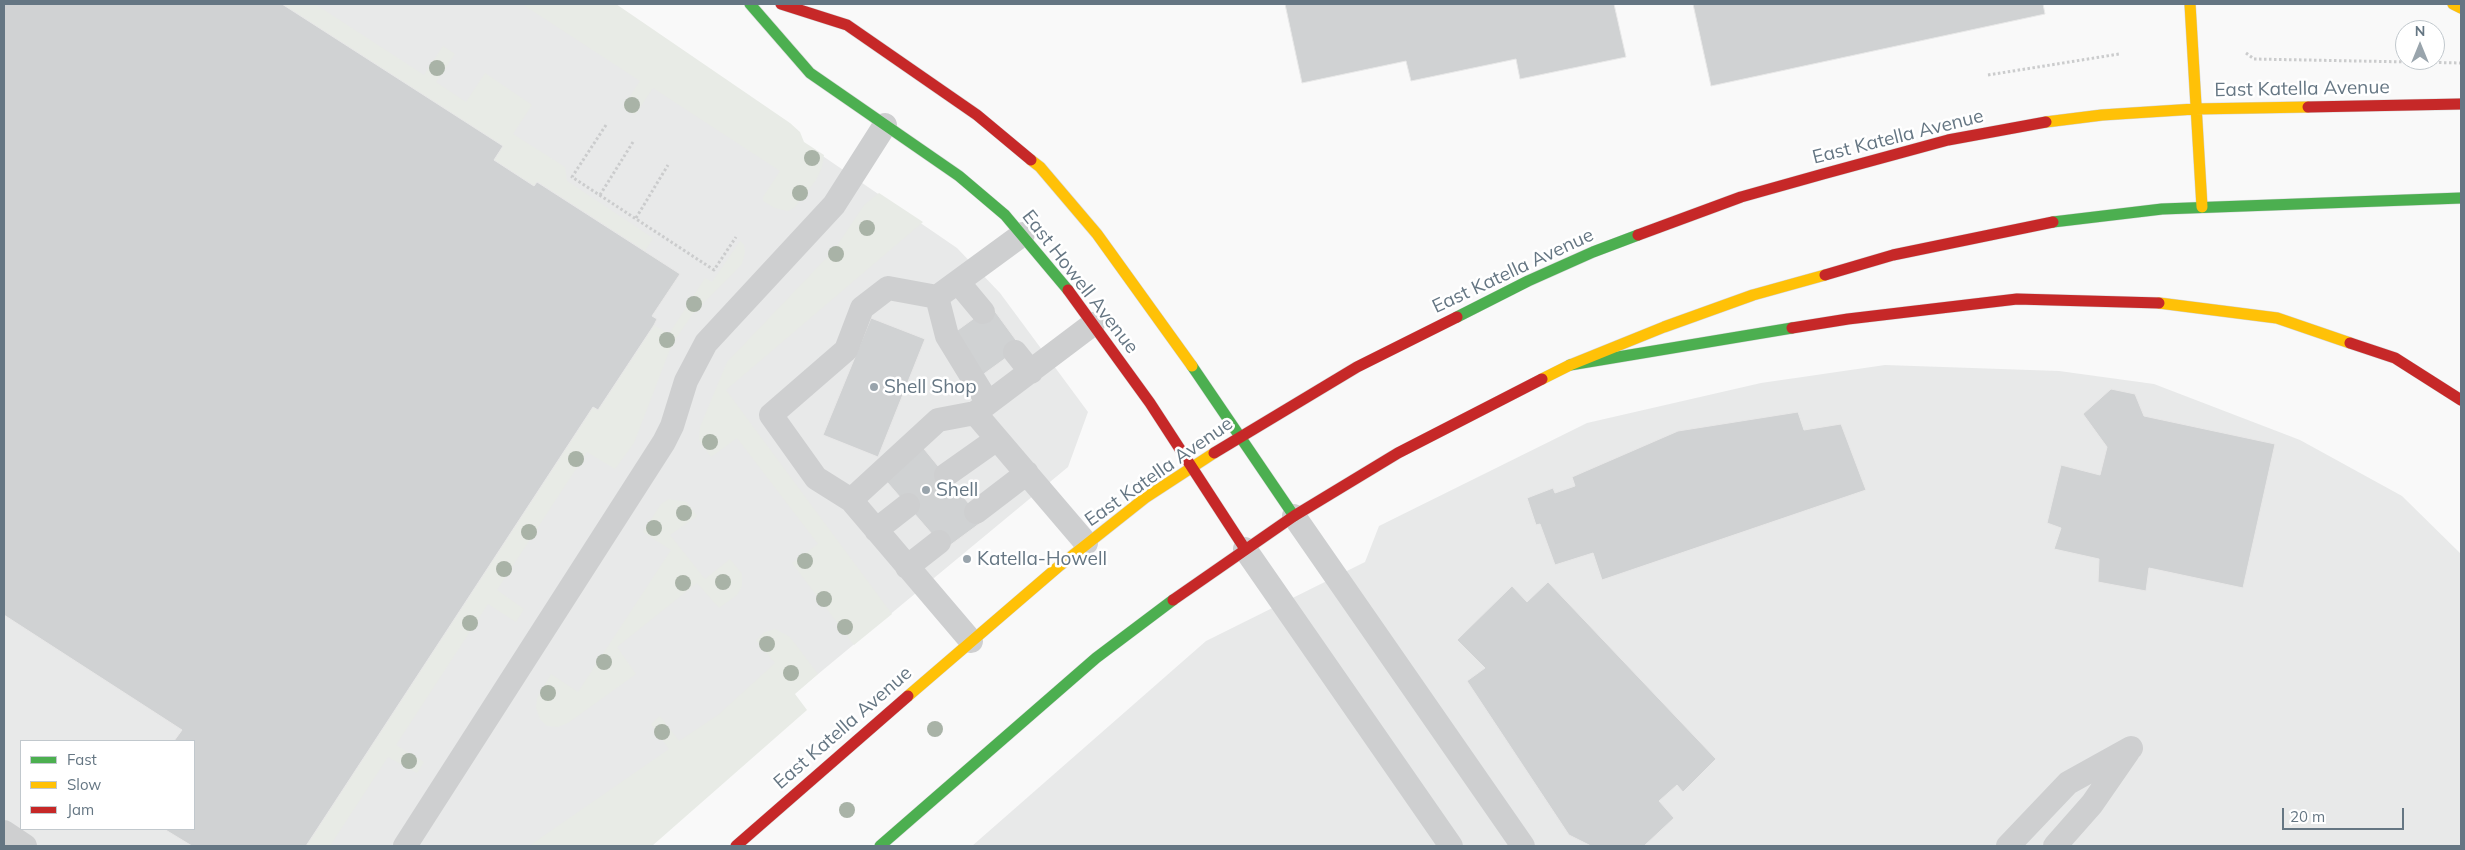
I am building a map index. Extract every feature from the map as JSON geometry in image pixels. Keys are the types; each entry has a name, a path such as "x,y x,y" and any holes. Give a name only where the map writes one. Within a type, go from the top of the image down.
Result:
{"main road":[{"name":"East Howell Avenue","path":"750,4 810,73 959,176 1005,215 1023,234 1093,324 1150,403 1245,549"},
{"name":"East Howell Avenue","path":"782,4 848,25 977,115 1040,168 1097,234 1240,436 1294,516"},
{"path":"2190,4 2202,207"},
{"path":"2453,4 2461,8"},
{"name":"East Katella Avenue","path":"736,846 1086,543 1145,498 1240,436 1405,341 1528,280 1593,252 1741,197 1909,150 1984,133 2102,115 2195,109 2461,104"},
{"path":"880,846 1096,658 1205,576 1294,516 1427,437 1570,365 1709,310 1812,277 1893,255 2078,218 2123,212 2202,207 2461,198"},
{"path":"1570,365 1848,319 2008,300 2142,301 2277,318 2394,358 2461,400"}],"lane":[{"path":"405,846 664,442 672,426 686,381 706,344 834,205 885,125"},
{"path":"971,641 851,500 816,478 771,414 846,350 862,308 888,288 937,298 1023,234"},
{"path":"958,282 982,312"},
{"path":"937,298 948,336 997,439 1086,543"},
{"path":"851,500 938,420 981,408 1093,324"},
{"path":"1015,352 1030,372"},
{"path":"946,476 997,439"},
{"path":"976,512 1027,473"},
{"path":"876,530 908,505"},
{"path":"1294,516 1523,846"},
{"path":"907,567 939,542"},
{"path":"1245,549 1451,846"},
{"path":"2008,846 2068,783 2131,748 2092,804 2055,846"},
{"path":"4,832 25,846"}],"path":[{"path":"2246,53 2254,59 2461,62"},
{"path":"1988,75 2119,54"},
{"path":"606,125 572,177 714,270 736,236"},
{"path":"600,195 633,142"},
{"path":"636,218 668,165"}],"shaded area":[{"path":"4,4 601,4 957,248 1000,293 1088,412 1068,467 794,694 583,846 4,846"},
{"path":"282,4 315,4 424,75 443,46 455,54 436,82 466,102 485,73 532,105 513,134 565,167 567,181 653,238 645,251 538,182 534,186 494,160 502,146"},
{"path":"522,4 616,4 790,123 800,132 804,142 824,155 822,167 816,180 795,207 788,211 775,208 763,201 763,197 780,171 653,88 635,115 623,107 640,81"},
{"path":"879,193 923,222 726,390 892,614 854,645 792,563 818,544 737,438 711,457 699,440 700,427 727,362 834,250 864,205"},
{"path":"740,241 744,245 745,252 742,264 692,315 672,344 634,443 615,469 587,452 497,590 524,609 516,622 488,604 396,745 424,762 417,773 388,757 330,846 306,846 593,407 598,410 654,325 669,334 705,278 712,282"},
{"path":"1885,365 2059,371 2154,384 2300,440 2402,496 2461,554 2461,846 972,846 1206,641 1365,562 1379,526 1587,423 1761,383"},
{"path":"669,499 687,502 697,516 670,535 705,579 730,559 742,574 742,586 737,595 719,608 697,583 617,647 636,674 568,723 558,727 547,726 540,719 536,708 537,698 551,674 578,692 671,550 643,532 661,504"},
{"path":"775,629 790,637 818,674 795,694 807,710 652,846 529,846 669,749 651,724 660,716 679,741 718,715 775,663 756,640 765,632"}],"building":[{"path":"4,4 282,4 503,146 494,160 534,186 537,182 680,274 652,316 657,319 654,325 598,410 593,407 306,846 192,846 166,830 195,830 195,740 175,740 182,730 4,615"},
{"path":"1285,4 1614,4 1626,57 1520,79 1516,59 1411,81 1406,61 1302,83"},
{"path":"1693,4 2043,4 2045,14 1711,86"},
{"path":"991,306 1021,347 981,376 951,335"},
{"name":"Shell Shop","path":"871,318 925,339 878,457 823,435"},
{"path":"2111,389 2135,394 2144,416 2275,444 2243,588 2149,568 2146,591 2098,582 2099,559 2054,549 2061,528 2047,523 2061,465 2100,475 2107,447 2083,414"},
{"path":"1798,412 1804,430 1841,424 1866,490 1602,580 1593,553 1555,565 1540,524 1536,525 1527,498 1553,488 1555,493 1575,486 1572,477 1678,431"},
{"name":"Shell","path":"920,444 983,521 945,549 881,475"},
{"path":"1548,582 1716,759 1683,792 1677,785 1659,801 1674,818 1644,846 1591,846 1569,835 1467,681 1485,668 1457,640 1512,586 1527,602"}],"traffic: fast":[{"path":"750,4 810,73 959,176 1005,215 1068,290"},
{"path":"2053,222 2162,209 2461,198"},
{"path":"1457,317 1528,281 1593,252 1638,235"},
{"path":"1570,365 1792,328"},
{"path":"1192,366 1294,516"},
{"path":"880,846 1096,658 1173,600"}],"traffic: slow":[{"path":"2190,4 2202,207"},
{"path":"2453,4 2461,8"},
{"path":"2046,122 2102,115 2195,109 2308,107"},
{"path":"1031,160 1040,167 1097,234 1192,366"},
{"path":"1542,379 1570,365 1664,327 1753,295 1825,275"},
{"path":"2159,303 2277,318 2350,343"},
{"path":"908,696 1058,567 1145,498 1214,453"}],"traffic: jam":[{"path":"781,4 847,25 977,115 1031,160"},
{"path":"2308,107 2461,104"},
{"path":"1638,235 1741,197 1823,174 1948,140 2046,122"},
{"path":"1825,275 1893,255 2053,222"},
{"path":"1068,290 1150,403 1245,549"},
{"path":"1792,328 1848,319 2017,299 2159,303"},
{"path":"1214,453 1357,367 1457,317"},
{"path":"2350,343 2395,358 2461,400"},
{"path":"1173,600 1294,516 1398,453 1542,379"},
{"path":"736,846 908,696"}],"place":[{"name":"Shell Shop","path":"874,387"},
{"name":"Shell","path":"926,490"},
{"name":"Katella-Howell","path":"967,559"}]}
